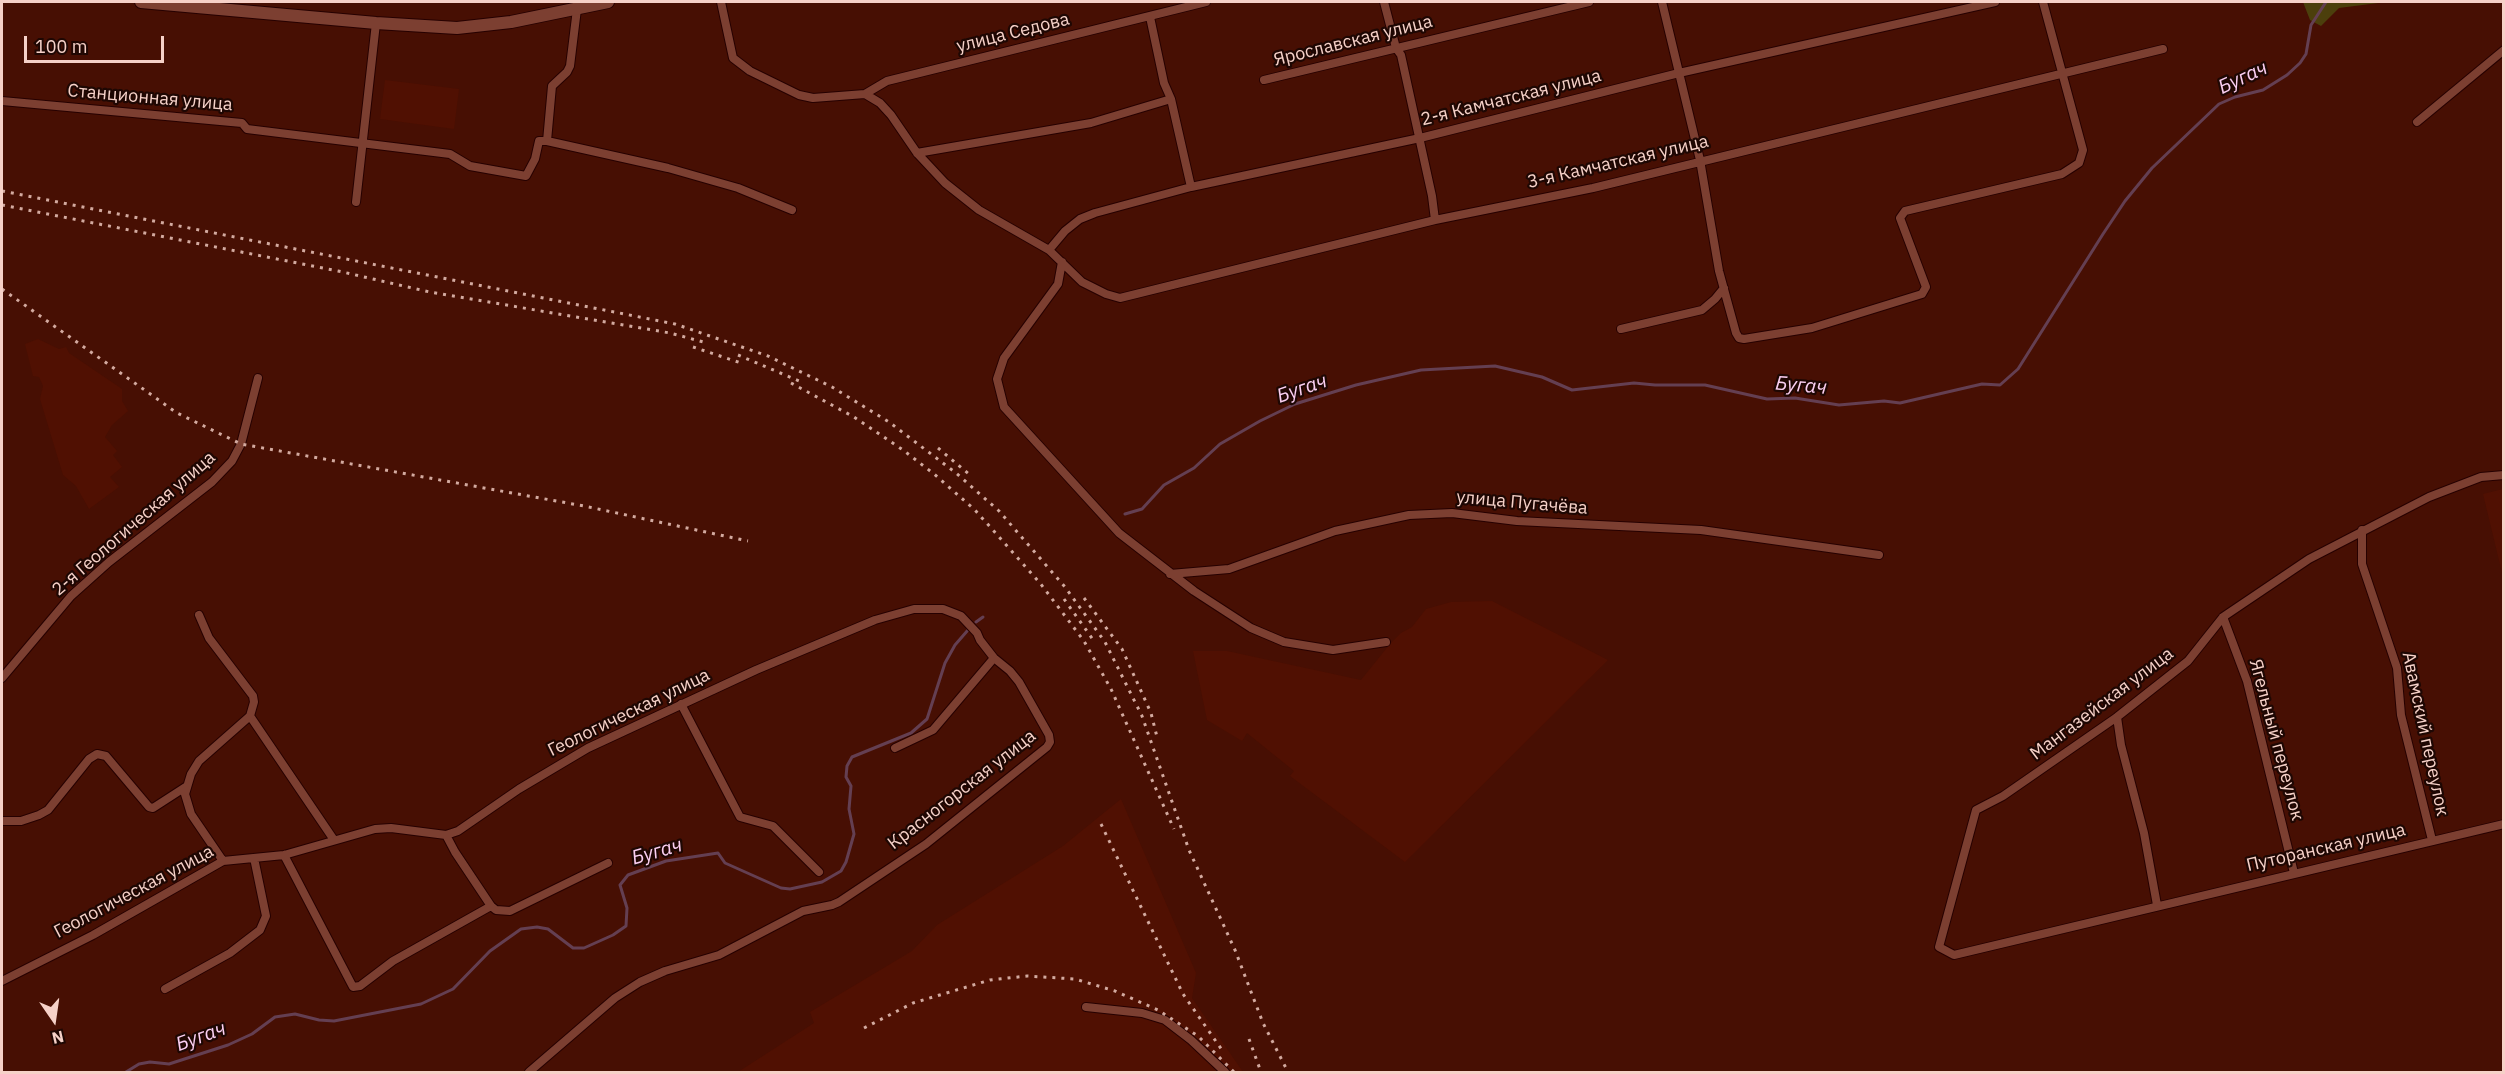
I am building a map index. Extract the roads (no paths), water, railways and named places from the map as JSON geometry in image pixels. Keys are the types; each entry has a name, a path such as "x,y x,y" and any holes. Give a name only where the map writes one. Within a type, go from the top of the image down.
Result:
{"street":[{"path":"141,2 457,28 511,22 608,2"},
{"path":"721,2 733,58 750,71 799,96 813,98 864,94"},
{"name":"улица Седова","path":"864,94 887,81 1206,2"},
{"path":"1384,2 1396,48 1401,55 1420,138 1435,220"},
{"name":"Ярославская улица","path":"1264,80 1589,2"},
{"path":"1662,2 1700,160 1719,271 1736,333 1738,338 1744,339 1812,328 1922,294 1926,287 1900,218 1905,211 2062,174 2079,163 2083,150 2043,2"},
{"name":"2-я Камчатская улица","path":"1048,250 1065,231 1080,219 1191,187 1420,138 1679,73 1995,2"},
{"path":"577,9 570,66 552,86 547,141 668,168 738,188 792,210"},
{"path":"1150,17 1164,83 1171,99 1191,187"},
{"path":"356,202 376,23"},
{"name":"3-я Камчатская улица","path":"864,94 880,103 891,115 917,153 945,183 980,210 1048,250 1082,282 1106,294 1120,297 1435,220 1593,188 1700,160 2163,49"},
{"path":"2417,122 2504,50"},
{"path":"917,153 1091,123 1171,99"},
{"name":"Станционная улица","path":"2,101 242,123 247,129 450,154 470,166 526,176 535,159 539,141 547,141"},
{"path":"1062,262 1058,284 1004,358 997,379 1004,407 1119,533 1170,574 1251,628 1284,642 1333,651 1386,642"},
{"path":"1621,329 1702,310 1724,288"},
{"name":"2-я Геологическая улица","path":"2,678 71,596 109,562 212,482 232,461 241,444 258,378"},
{"name":"Мангазейская улица","path":"1954,955 1939,947 1976,810 2003,796 2117,717 2188,661 2223,617 2309,559 2429,497 2481,477 2504,475"},
{"name":"улица Пугачёва","path":"1170,574 1229,569 1335,531 1409,515 1452,513 1517,521 1701,530 1879,555"},
{"name":"Авамский переулок","path":"2362,530 2362,564 2397,668 2401,715 2432,840"},
{"name":"Красногорская улица","path":"529,1072 615,998 640,982 665,971 719,955 803,911 839,902 926,844 1047,747 1050,742 1049,735 1019,682 994,658 977,633 961,616 943,609 914,609"},
{"name":"Геологическая улица","path":"2,981 93,935 223,861 284,855 375,829 391,828 446,835 458,831 519,789 588,748 681,704 875,620 914,609"},
{"path":"199,615 209,638 253,696 254,702 250,716 199,761 187,786 185,801 191,814 223,861"},
{"name":"Ягельный переулок","path":"2223,617 2247,681 2294,873"},
{"path":"895,748 933,730 994,658"},
{"path":"681,704 740,817 773,826 819,872"},
{"path":"250,716 334,840"},
{"path":"2117,717 2121,746 2144,833 2157,905"},
{"path":"2,821 21,820 48,810 89,759 97,754 106,756 149,807 153,808 187,786"},
{"name":"Путоранская улица","path":"1954,955 2504,824"},
{"path":"446,835 455,852 496,910 510,911 608,863"},
{"path":"284,855 353,987 360,986 393,961 491,906"},
{"path":"165,989 230,953 260,930 266,916 254,858"},
{"path":"1086,1007 1142,1013 1165,1020 1191,1040 1225,1072"}],"waterway":[{"name":"Бугач","path":"1125,514 1142,509 1164,485 1194,468 1220,444 1260,421 1295,404 1356,385 1421,370 1495,366 1542,377 1572,390 1634,383 1705,385 1767,399 1795,398 1839,405 1884,401 1900,403 1982,384 2000,385 2018,369 2103,234 2125,201 2152,168 2219,104 2235,97 2263,90 2287,75 2300,63 2306,54 2311,25 2326,2"},
{"path":"976,622 983,617"},
{"name":"Бугач","path":"126,1072 139,1064 150,1062 169,1064 228,1045 252,1034 275,1017 295,1014 334,1021 421,1004 453,989 490,951 521,929 537,927 548,929 573,948 584,948 613,935 626,926 627,908 620,885 628,875 666,861 718,853 725,863 781,888 790,889 822,882 841,871 854,834 849,809 851,786 846,777 847,766 852,757 911,733 927,719 945,663 955,645 968,630"}],"railway":[{"path":"2,191 675,324 768,356 832,387 889,422 956,473 999,511 1065,587 1105,642 1142,716 1189,850 1235,950 1263,1023 1288,1072"},
{"path":"2,205 338,271 430,292 670,333 707,343"},
{"path":"2,289 177,413 241,444 584,506 748,541"},
{"path":"693,347 744,364"},
{"path":"738,355 804,383"},
{"path":"791,383 854,417 934,474 975,510 1040,583 1084,641 1111,689 1174,829"},
{"path":"938,448 970,475"},
{"path":"1084,598 1122,649 1151,713 1157,737"},
{"path":"1064,599 1094,641"},
{"path":"1101,824 1183,994 1222,1050"},
{"path":"864,1028 913,1003 990,980 1027,976 1075,979 1115,991 1158,1010 1198,1036 1234,1072"},
{"path":"1249,1039 1261,1072"}]}
